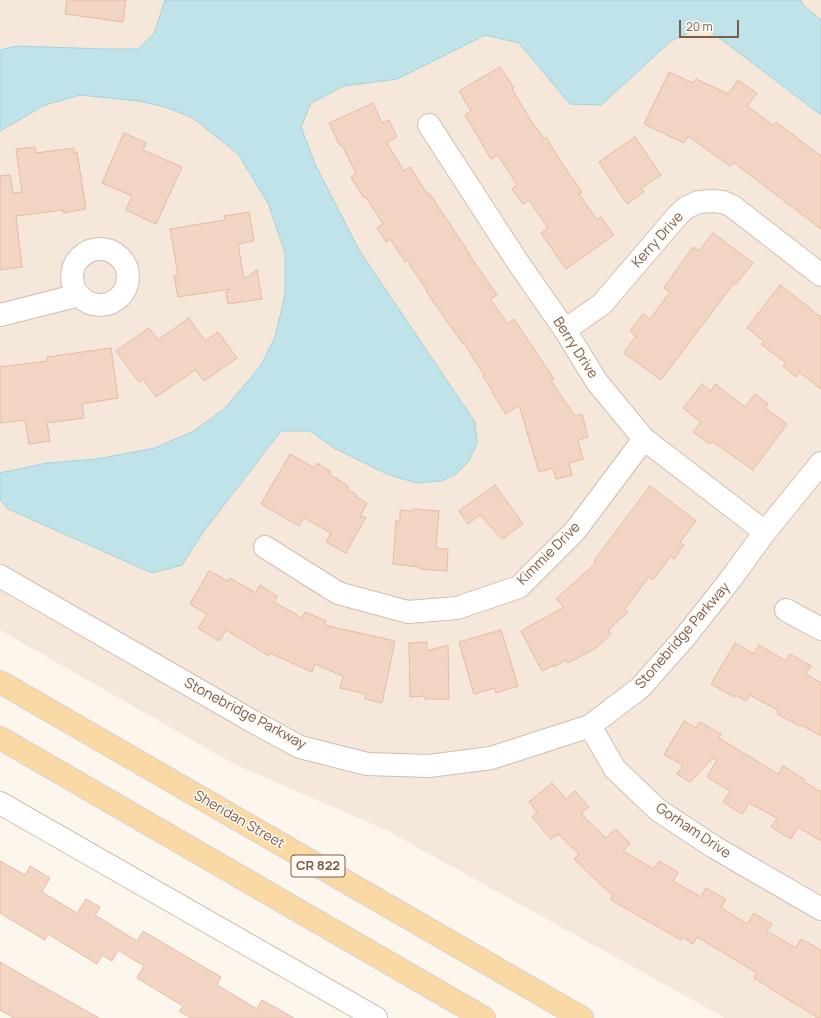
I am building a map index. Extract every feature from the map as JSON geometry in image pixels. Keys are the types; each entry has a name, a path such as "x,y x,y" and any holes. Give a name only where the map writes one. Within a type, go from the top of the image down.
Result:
{"main road":[{"name":"Sheridan Street","path":"0,682 582,1018"},
{"path":"0,738 484,1018"}],"street":[{"name":"Berry Drive","path":"429,125 517,261 565,330 597,382 644,439 764,532"},
{"name":"Kerry Drive","path":"565,330 602,304 678,214 699,202 723,202 732,206 821,275"},
{"path":"0,315 79,295"},
{"name":"Kimmie Drive","path":"265,547 338,592 408,612 457,608 519,587 575,531 644,439"},
{"name":"Stonebridge Parkway","path":"0,576 300,747 368,764 429,766 491,758 590,726 641,687 685,637 730,580 764,532 821,463"},
{"path":"786,610 821,629"},
{"name":"Gorham Drive","path":"590,726 615,770 658,810 714,847 821,909"},
{"path":"0,803 376,1018"}],"shaded area":[{"path":"0,0 821,0 821,1018 725,1018 388,831 234,764 0,630"}],"water":[{"path":"165,0 801,0 803,5 821,20 821,115 702,26 671,41 601,105 570,104 519,43 485,35 397,79 344,86 311,103 301,127 315,164 359,250 475,422 477,443 469,461 456,474 441,481 416,483 387,474 334,448 310,431 281,431 204,531 182,565 152,573 8,509 0,500 0,473 47,463 97,459 155,448 194,431 224,409 260,367 275,337 285,294 285,253 268,203 238,154 193,118 165,107 139,101 80,95 45,105 0,131 0,50 16,46 138,49 154,34"}],"building":[{"path":"67,0 126,0 123,22 65,14"},
{"path":"500,67 514,88 512,89 536,129 537,128 544,139 546,137 582,192 579,194 597,220 601,217 614,235 566,269 541,233 548,228 529,200 523,204 512,189 517,185 498,155 491,159 465,115 471,111 459,91"},
{"path":"669,72 693,83 696,79 728,94 738,80 757,93 747,106 773,125 776,122 821,156 821,229 733,162 730,166 688,136 684,143 644,124"},
{"path":"373,103 382,123 389,120 397,137 387,143 404,171 410,167 427,194 429,193 497,295 490,299 508,324 514,319 554,379 551,381 575,416 582,414 588,437 578,440 583,459 569,463 572,475 556,479 553,468 539,472 519,405 506,414 492,393 493,392 483,376 484,375 464,343 463,344 426,291 407,260 405,262 390,239 386,242 377,228 383,224 351,177 356,174 329,123"},
{"path":"124,133 146,143 143,150 182,167 156,224 126,210 132,196 102,183"},
{"path":"635,137 661,175 641,188 644,192 627,204 599,162"},
{"path":"35,147 36,153 74,148 74,153 77,152 86,209 63,213 63,210 16,216 22,267 0,270 0,176 10,175 13,193 22,192 16,149"},
{"path":"249,212 254,241 238,244 244,279 257,270 262,299 228,304 226,292 230,289 178,297 174,276 178,275 170,229 225,220 224,216"},
{"path":"713,233 753,263 736,284 734,283 661,380 624,353 636,336 630,331 643,314 650,319 670,292 664,288 693,247 699,251"},
{"path":"780,285 821,317 821,389 799,372 796,377 783,366 786,363 761,344 764,341 747,328"},
{"path":"189,318 205,341 218,332 237,358 204,381 195,370 156,397 143,379 139,382 116,351 149,328 158,340"},
{"path":"111,348 118,398 82,404 84,418 47,423 50,441 29,444 25,420 0,423 0,367 47,361 47,357"},
{"path":"702,384 711,391 715,384 745,407 755,394 768,404 765,408 787,424 753,470 712,441 710,444 693,432 701,422 683,408"},
{"path":"290,454 314,468 317,463 331,472 329,474 348,486 347,489 357,495 356,497 367,503 360,517 366,517 346,553 326,542 331,533 304,518 299,526 261,504"},
{"path":"495,485 523,524 502,539 480,515 468,524 459,511"},
{"path":"650,486 696,521 680,542 684,545 674,559 671,556 653,580 649,577 625,609 628,612 608,630 611,634 596,648 568,663 566,660 554,667 553,665 542,671 521,631 564,607 556,599 596,563 594,561"},
{"path":"414,509 439,511 436,548 448,549 447,571 420,569 420,567 393,564 396,520 400,522 400,510 413,511"},
{"path":"209,571 228,581 230,578 256,593 260,585 277,596 274,602 302,618 305,612 326,621 324,625 395,641 382,703 365,699 366,694 340,688 343,676 315,664 312,672 270,653 269,656 226,630 219,641 198,628 207,614 190,604"},
{"path":"501,630 518,686 496,693 495,688 474,694 459,642"},
{"path":"427,642 427,651 448,645 449,699 425,699 424,696 410,697 409,643"},
{"path":"735,643 754,654 759,645 786,661 790,654 811,666 806,674 821,683 821,736 777,714 779,711 750,695 746,701 735,695 734,697 711,684"},
{"path":"684,721 696,728 700,722 721,734 719,738 778,774 783,766 805,780 804,782 821,792 821,841 798,827 791,839 771,827 777,818 749,803 742,814 723,802 730,791 707,777 717,760 713,758 690,782 677,774 683,765 664,755"},
{"path":"552,783 566,799 575,791 589,807 581,814 606,838 615,829 630,843 623,851 654,869 659,861 678,872 673,881 701,897 706,888 726,899 721,908 747,924 754,913 772,924 767,931 796,948 801,939 821,950 821,1018 818,1018 754,978 757,973 697,937 693,944 682,937 681,940 611,900 613,896 574,859 579,854 558,834 551,839 532,817 537,812 529,802"},
{"path":"0,861 25,875 30,866 50,878 42,892 77,913 86,899 100,907 95,915 137,941 143,931 221,977 217,985 257,1009 262,1000 294,1018 191,1018 179,1011 183,1006 137,978 144,966 118,950 112,961 102,955 97,964 48,934 45,940 0,913"},
{"path":"0,962 99,1018 14,1018 0,1010"}]}
